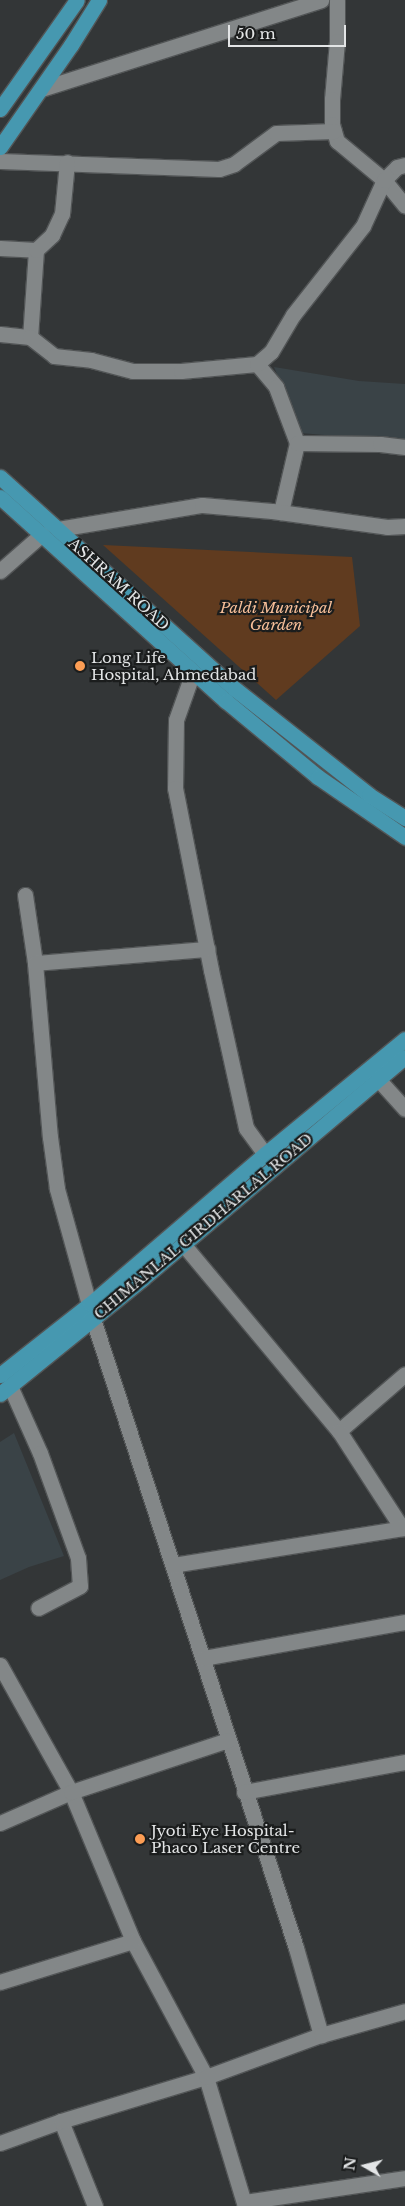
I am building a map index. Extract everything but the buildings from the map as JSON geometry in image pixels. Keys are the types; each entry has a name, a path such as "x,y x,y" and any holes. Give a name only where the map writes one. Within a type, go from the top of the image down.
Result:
{"main road":[{"path":"1,104 77,0"},
{"path":"0,147 99,0"},
{"name":"ASHRAM ROAD","path":"0,477 236,689 369,795 405,818"},
{"name":"ASHRAM ROAD","path":"0,497 194,672 318,777 405,837"},
{"name":"CHIMANLAL GIRDHARLAL ROAD","path":"3,1385 92,1311 265,1154 405,1039"},
{"name":"CHIMANLAL GIRDHARLAL ROAD","path":"92,1311 183,1244 405,1057"}],"street":[{"path":"40,89 320,0"},
{"path":"336,0 337,40 332,99 334,131 337,141 384,180 405,206"},
{"path":"0,161 219,169 234,164 276,133 334,131"},
{"path":"30,337 36,250 52,235 62,214 67,162"},
{"path":"0,334 30,337 54,356 91,360 132,371 181,371 258,364 271,352 293,315 363,226 384,180 397,167 405,165"},
{"path":"0,248 36,250"},
{"path":"258,364 276,387 297,443 281,512"},
{"path":"297,443 380,444 405,447"},
{"path":"58,529 202,505 281,512 387,527 405,526"},
{"path":"0,571 42,534"},
{"path":"194,672 176,720 175,788 207,949 246,1128 265,1154"},
{"path":"25,895 35,963 50,1137 57,1189 92,1311 244,1792 296,1948 321,2035"},
{"path":"35,963 207,949"},
{"path":"378,1079 405,1109"},
{"path":"173,1565 403,1528 339,1431 183,1244"},
{"path":"339,1431 405,1374"},
{"path":"3,1385 40,1453 78,1558 80,1586 38,1608"},
{"path":"203,1658 405,1622"},
{"path":"0,1665 71,1792 132,1941 206,2077 245,2204 405,2178"},
{"path":"0,1823 71,1792 228,1740"},
{"path":"244,1792 405,1762"},
{"path":"0,1982 132,1941"},
{"path":"0,2143 61,2121 206,2077 321,2035 405,2011"},
{"path":"61,2121 95,2206"}],"shaded area":[{"path":"274,367 359,381 405,384 405,442 301,433"},
{"path":"14,1433 64,1556 29,1567 0,1580 0,1442"}],"green space":[{"name":"Paldi Municipal Garden","path":"103,545 352,557 360,626 276,700"}],"place":[{"name":"Long Life Hospital, Ahmedabad","path":"80,666"},
{"name":"Jyoti Eye Hospital- Phaco Laser Centre","path":"140,1839"}]}
